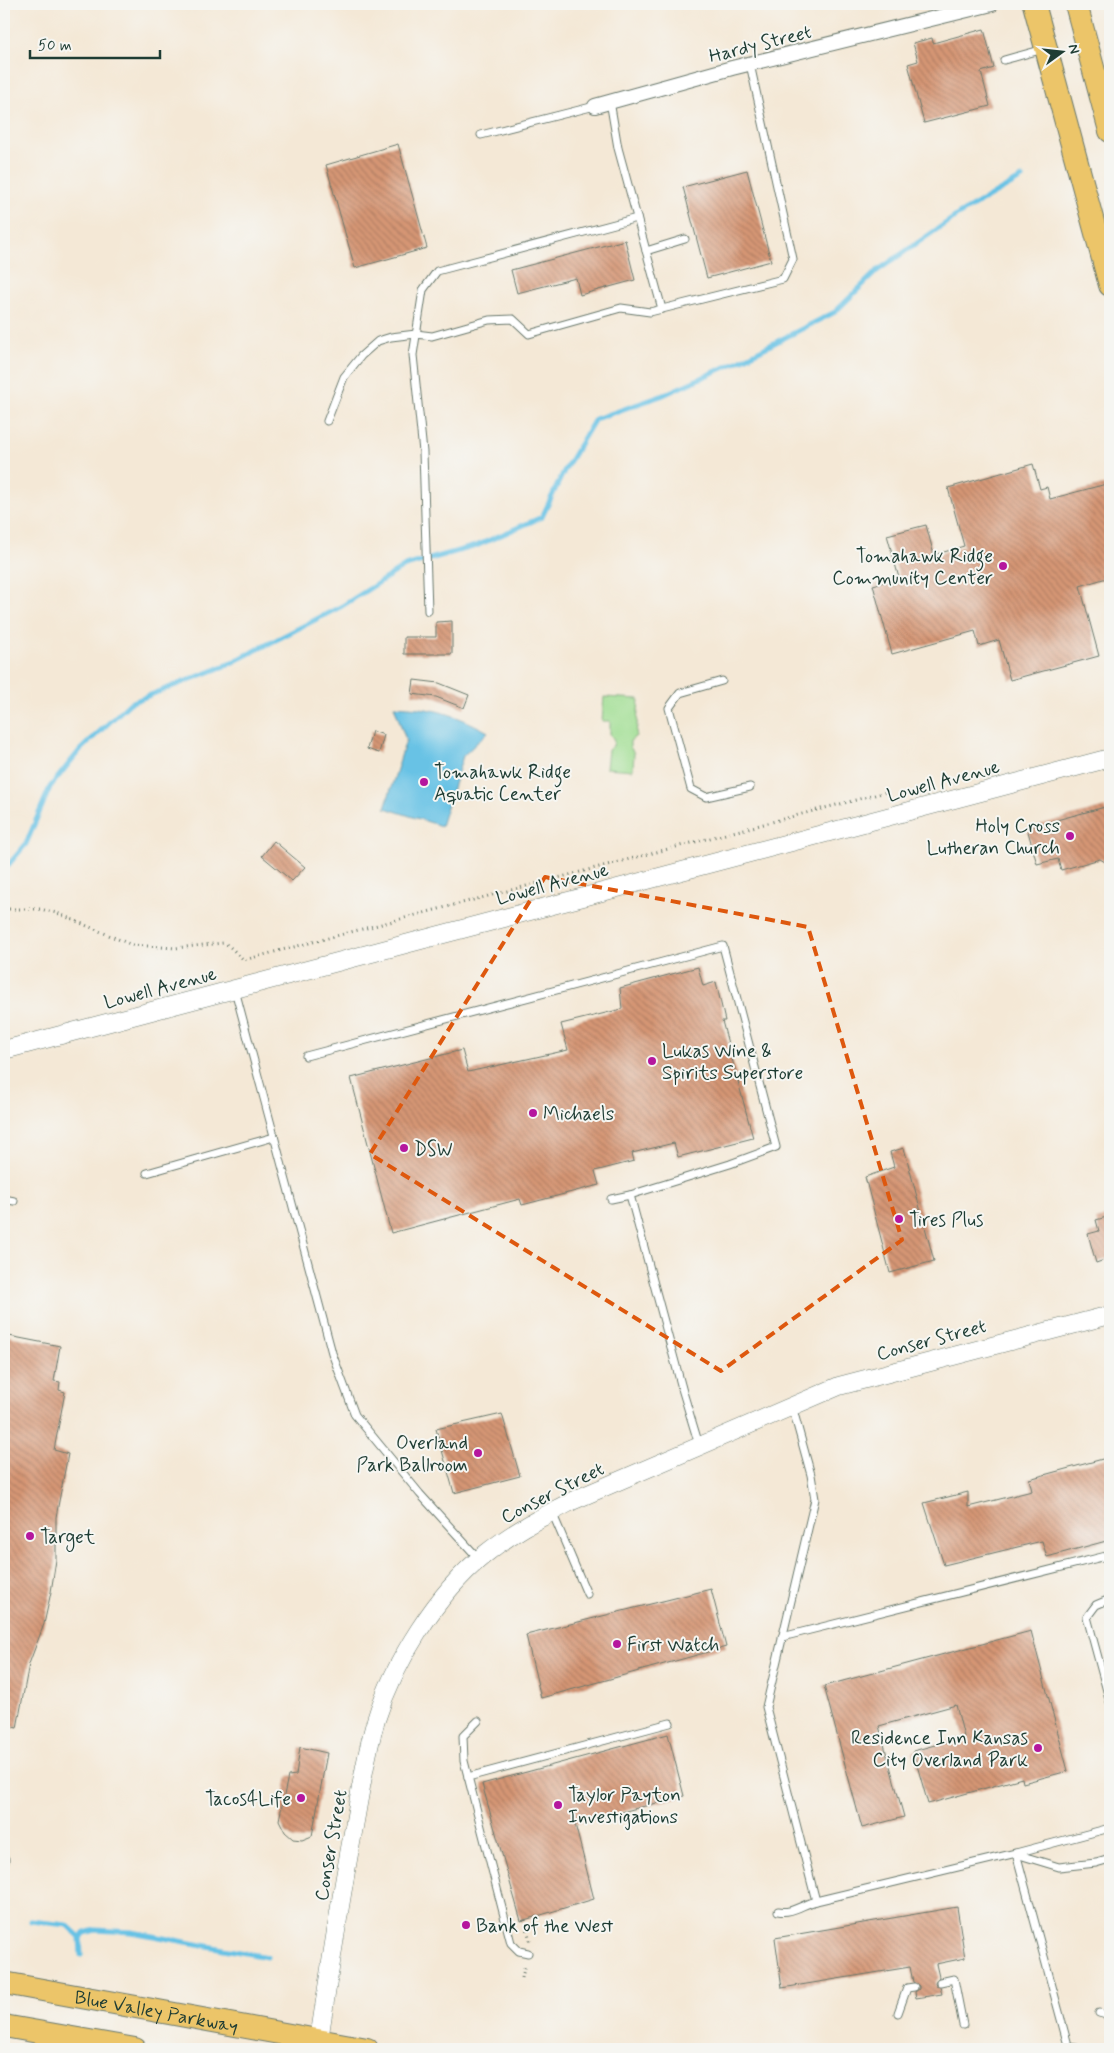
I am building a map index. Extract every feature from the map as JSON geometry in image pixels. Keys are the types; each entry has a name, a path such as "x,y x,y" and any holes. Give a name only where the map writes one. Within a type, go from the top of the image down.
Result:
{"main road":[{"path":"1034,4 1110,285"},
{"path":"1076,4 1110,131"},
{"name":"Blue Valley Parkway","path":"4,1984 318,2045 367,2049"},
{"path":"4,2026 135,2049"}],"street":[{"name":"Hardy Street","path":"595,106 750,64 992,4"},
{"name":"Lowell Avenue","path":"4,1050 1110,758"},
{"name":"Conser Street","path":"318,2045 344,1880 367,1756 376,1721 390,1686 414,1638 438,1604 479,1560 509,1537 572,1501 838,1386 1110,1315"}],"lane":[{"path":"1004,60 1046,48"},
{"path":"327,421 344,377 361,356 378,341 391,336 416,334 432,336 489,320 513,320 529,334 621,308 650,312 783,279 793,259 750,64"},
{"path":"610,101 618,148 662,309"},
{"path":"481,135 595,106"},
{"path":"428,611 423,452 413,355 423,290 437,272 637,218"},
{"path":"646,251 685,239"},
{"path":"722,681 680,693 669,708 691,789 706,797 750,787"},
{"path":"306,1056 723,946 776,1147 730,1164 630,1195 611,1199"},
{"path":"234,989 332,1353 355,1415 420,1494 479,1560"},
{"path":"148,1173 274,1137"},
{"path":"630,1195 682,1392 699,1447"},
{"path":"4,1200 14,1201"},
{"path":"792,1405 811,1475 815,1499 766,1707 816,1901"},
{"path":"552,1512 587,1594"},
{"path":"782,1638 1110,1554"},
{"path":"1110,1599 1096,1605 1087,1617 1110,1702"},
{"path":"478,1721 463,1736 464,1760 511,1943 527,1956"},
{"path":"468,1776 670,1722"},
{"path":"778,1911 786,1913 816,1901 1016,1853 1110,1828"},
{"path":"1016,1853 1059,1867 1096,1863 1110,1859"},
{"path":"1016,1853 1069,2048 1081,2049"},
{"path":"4,1870 5,1859"},
{"path":"940,1982 954,1979 963,2025"},
{"path":"898,2014 907,1988 914,1987"},
{"path":"1099,2013 1110,2016"}],"path":[{"path":"4,909 40,909 57,913 132,945 175,948 223,943 244,960 886,792"},
{"path":"525,1920 530,1944"},
{"path":"522,1978 527,1956"}],"highlighted area":[{"path":"545,877 808,927 902,1240 721,1371 370,1154"}],"green space":[{"path":"604,697 639,699 636,736 630,741 630,747 634,753 633,770 606,768 608,750 613,746 614,740 610,734 610,721 602,721"}],"water":[{"name":"Tomahawk Ridge Aquatic Center","path":"394,706 432,710 454,716 488,732 463,756 441,826 385,808 406,740"}],"building":[{"path":"984,29 994,68 981,72 990,106 924,123 908,64 918,61 913,43 932,38 933,43"},
{"path":"398,144 427,248 355,268 326,165"},
{"path":"747,170 771,261 707,278 683,187"},
{"path":"625,240 635,280 580,295 576,278 517,293 511,270"},
{"name":"Tomahawk Ridge Community Center","path":"1033,464 1040,489 1047,487 1050,499 1110,483 1110,577 1080,586 1099,656 1010,680 999,640 979,646 975,631 892,654 873,585 899,578 887,535 926,525 934,555 964,546 948,488"},
{"path":"452,621 452,654 404,654 404,637 436,637 436,622"},
{"path":"414,680 439,683 469,695 464,708 436,697 412,694"},
{"path":"372,731 384,735 379,753 367,749"},
{"name":"Holy Cross Lutheran Church","path":"1105,807 1110,825 1110,865 1100,859 1061,870 1058,859 1037,864 1027,828"},
{"path":"274,841 305,867 292,881 262,856"},
{"path":"698,967 703,986 716,982 725,1021 722,1021 753,1138 678,1157 674,1143 632,1153 634,1161 595,1171 599,1185 522,1205 520,1199 391,1233 351,1078 462,1050 468,1072 568,1050 561,1024 622,1009 620,988"},
{"name":"Tires Plus","path":"904,1148 934,1261 890,1273 865,1177 894,1167 890,1152"},
{"path":"1110,1216 1110,1258 1096,1263 1088,1234 1099,1231 1096,1220"},
{"name":"Target","path":"4,1335 60,1346 54,1381 60,1382 59,1390 65,1392 54,1450 68,1454 56,1517 56,1560 51,1592 44,1624 29,1664 17,1728 4,1725"},
{"name":"Overland Park Ballroom","path":"502,1414 520,1476 454,1493 436,1429"},
{"path":"1110,1457 1110,1540 1047,1557 1042,1541 944,1565 924,1503 968,1492 968,1507 1032,1491 1029,1479"},
{"path":"711,1589 726,1647 541,1698 526,1635"},
{"name":"Residence Inn Kansas City Overland Park","path":"1031,1631 1068,1771 1023,1783 1022,1778 928,1804 913,1751 964,1737 956,1705 879,1726 904,1817 862,1828 824,1686"},
{"path":"668,1734 684,1796 575,1824 594,1899 521,1921 482,1784"},
{"name":"Tacos4Life","path":"300,1747 327,1753 312,1836 302,1840 293,1839 285,1832 279,1820 288,1776 296,1775"},
{"path":"957,1907 965,1958 936,1964 939,1977 935,1983 936,1986 940,1987 942,1994 916,1998 915,1992 919,1989 919,1986 913,1982 910,1967 782,1988 775,1938"}],"waterway":[{"path":"4,870 26,844 50,787 80,750 130,703 227,665 342,606 405,566 476,546 542,517 564,471 595,419 661,396 741,360 835,312 877,271 959,214 1022,178"},
{"path":"31,1921 67,1925 80,1937 81,1955"},
{"path":"80,1937 85,1933 95,1930 132,1932 267,1957"}],"place":[{"name":"Tomahawk Ridge Community Center","path":"1003,566"},
{"name":"Tomahawk Ridge Aquatic Center","path":"424,782"},
{"name":"Holy Cross Lutheran Church","path":"1070,836"},
{"name":"Lukas Wine & Spirits Superstore","path":"652,1061"},
{"name":"Michaels","path":"533,1113"},
{"name":"DSW","path":"404,1148"},
{"name":"Tires Plus","path":"899,1219"},
{"name":"Overland Park Ballroom","path":"478,1453"},
{"name":"Target","path":"30,1536"},
{"name":"First Watch","path":"617,1644"},
{"name":"Residence Inn Kansas City Overland Park","path":"1038,1748"},
{"name":"Tacos4Life","path":"301,1798"},
{"name":"Taylor Payton Investigations","path":"558,1805"},
{"name":"Bank of the West","path":"466,1925"}]}
